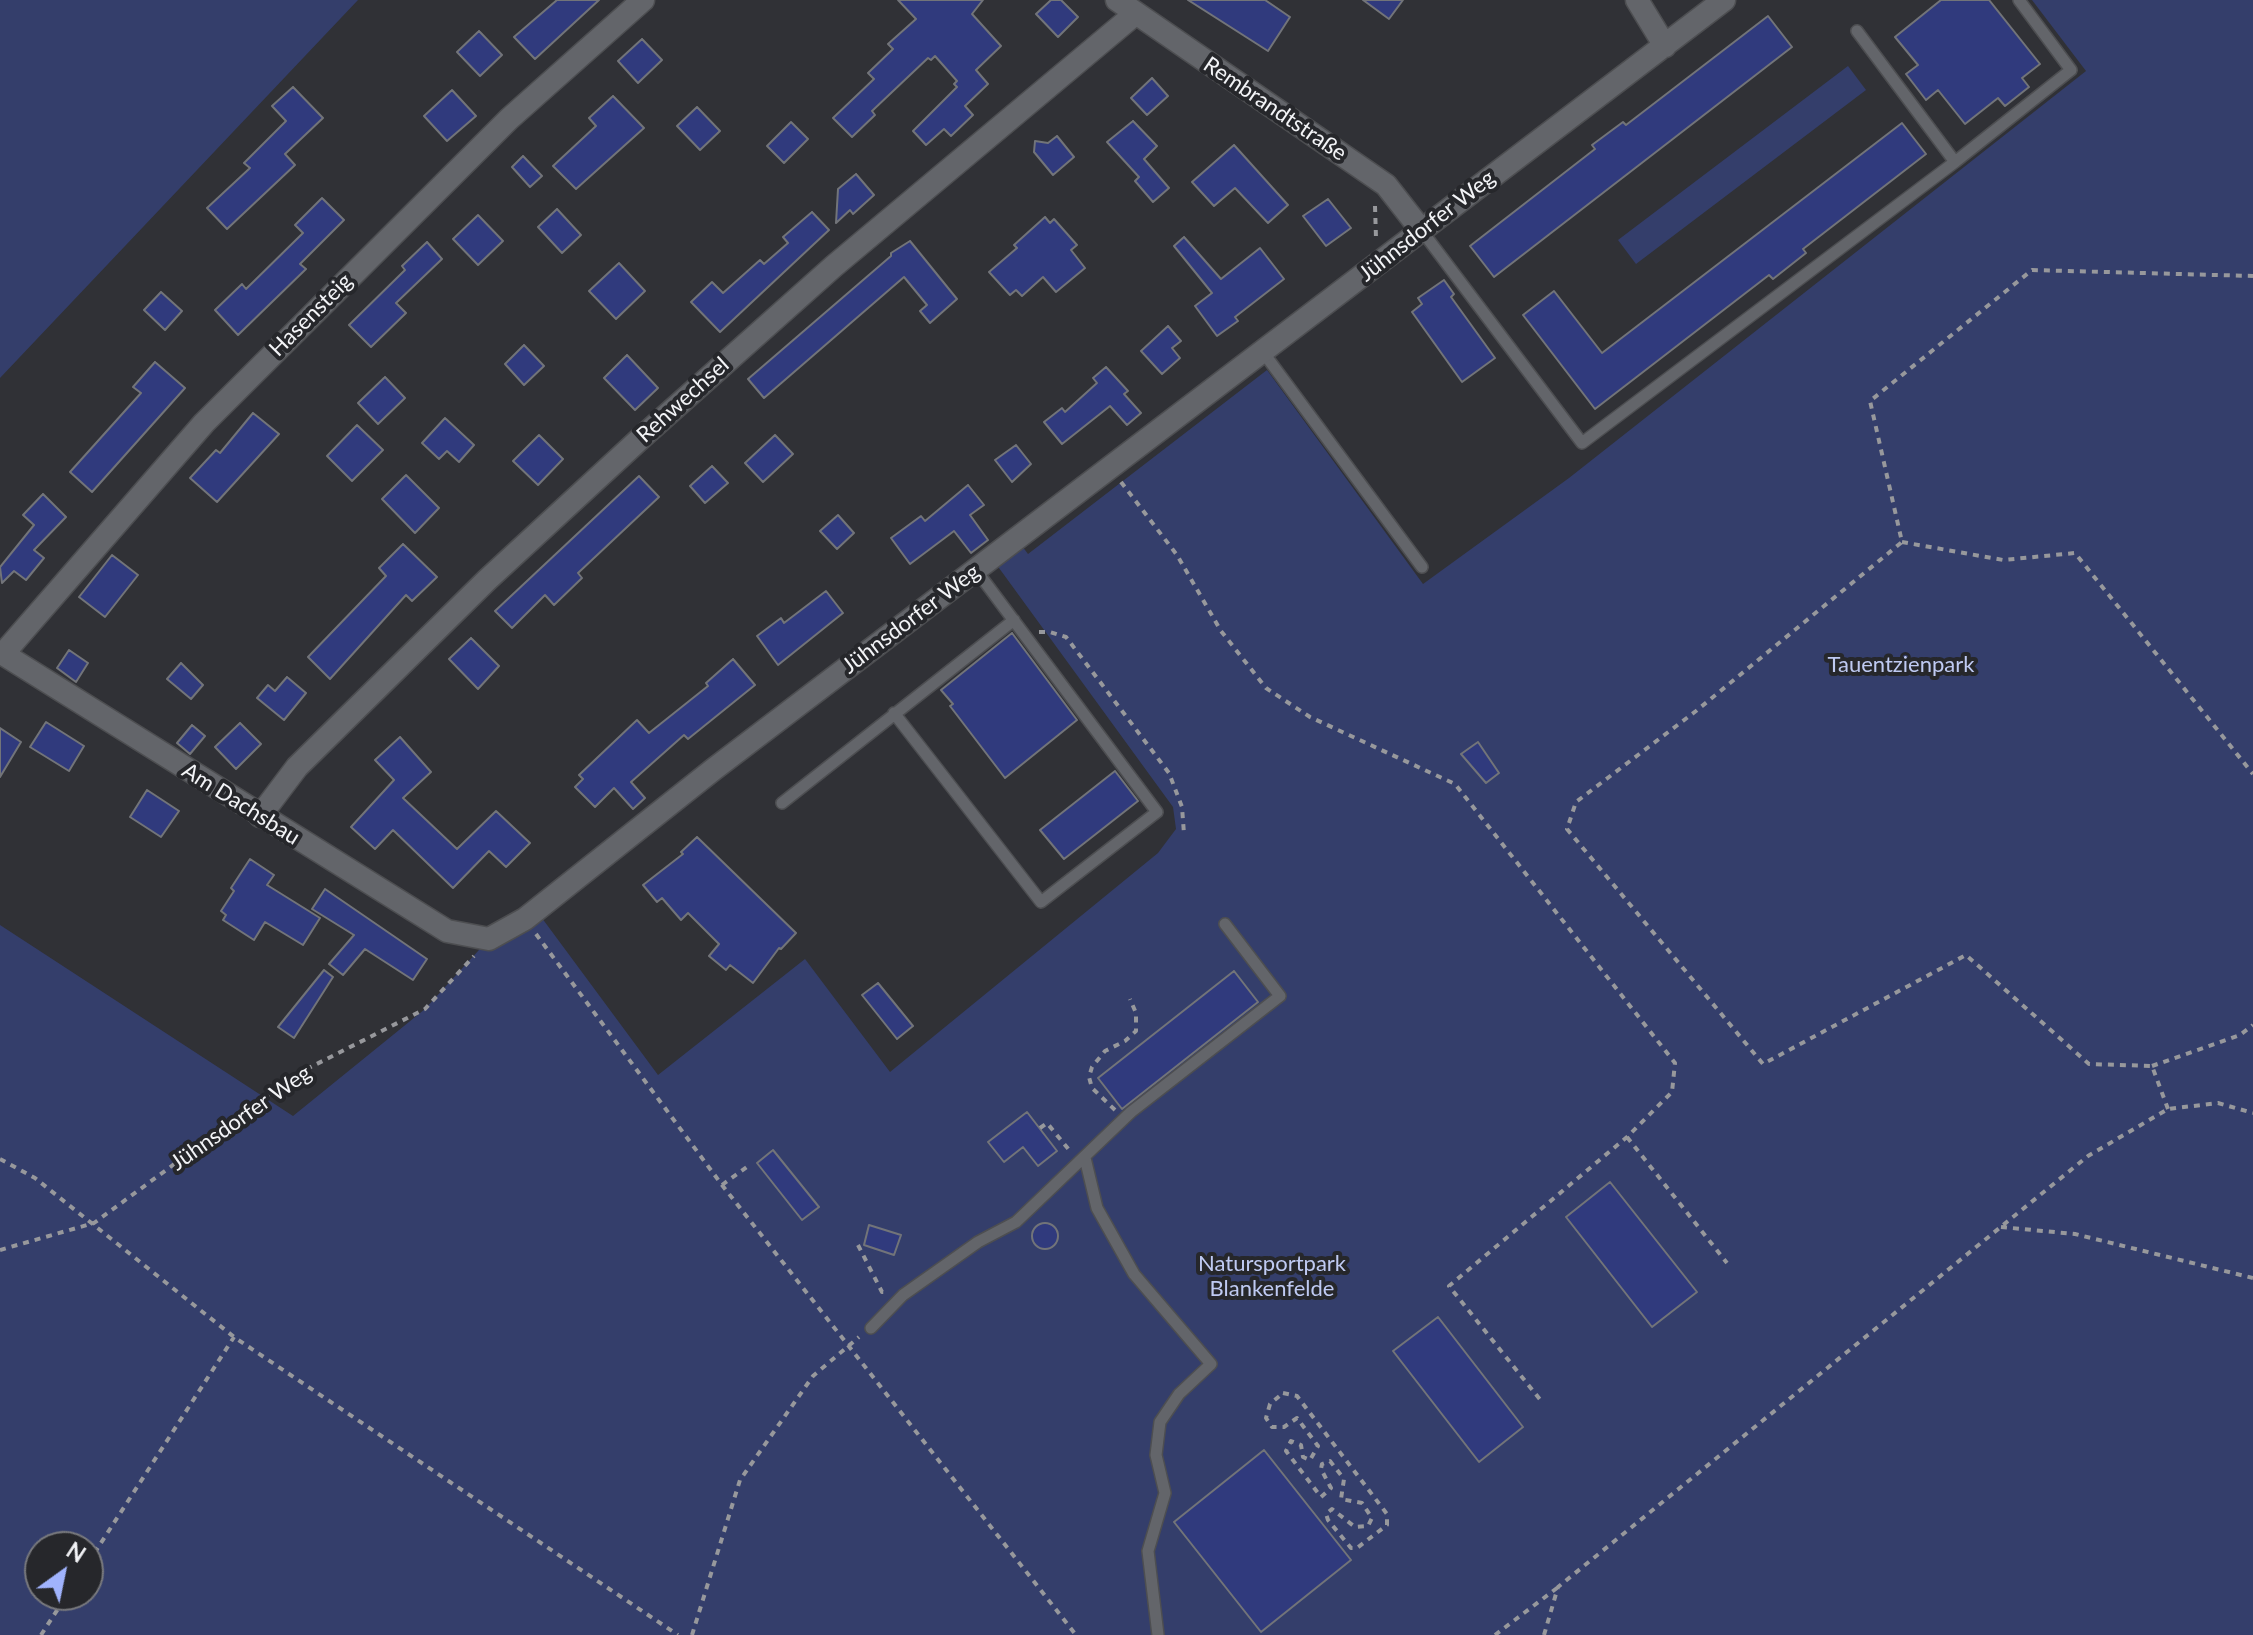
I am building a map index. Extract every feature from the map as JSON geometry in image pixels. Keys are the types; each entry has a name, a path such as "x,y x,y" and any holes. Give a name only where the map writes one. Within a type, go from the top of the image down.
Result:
{"street":[{"name":"Hasensteig","path":"1,653 204,423 509,119 643,0"},
{"path":"1637,0 1665,46"},
{"name":"Jühnsdorfer Weg","path":"489,939 525,919 726,760 1724,0"},
{"name":"Rembrandtstraße","path":"1126,7 1386,185 1422,231"},
{"name":"Rehwechsel","path":"260,816 297,767 487,580 641,438 1126,7"},
{"name":"Am Dachsbau","path":"1,653 447,931 489,939"}],"lane":[{"path":"1422,231 1582,443 1955,162 2071,70 2019,0"},
{"path":"1857,31 1955,162"},
{"path":"1263,352 1422,567"},
{"path":"894,713 1041,902 1157,812 976,570"},
{"path":"782,803 1014,620"},
{"path":"871,1328 903,1295 978,1242 1016,1222 1125,1117 1280,996 1225,924"},
{"path":"1082,1160 1097,1208 1134,1274 1211,1364 1179,1394 1160,1422 1156,1455 1165,1493 1148,1551 1158,1635"}],"path":[{"path":"1902,542 1870,401 2032,270 2253,276"},
{"path":"1110,467 1177,555 1221,631 1266,688 1310,717 1455,784 1675,1063 1672,1092 1627,1137 1449,1286 1542,1402"},
{"path":"2253,774 2075,553 2003,560 1902,542 1696,711 1576,802 1567,829 1763,1064 1966,955 2089,1064 2152,1066 2240,1035 2253,1025"},
{"path":"1033,632 1050,632 1066,637 1169,773 1182,807 1184,834"},
{"path":"525,919 722,1185 1076,1635"},
{"name":"Jühnsdorfer Weg","path":"94,1223 297,1074 425,1009 489,939"},
{"path":"1125,1117 1105,1103 1092,1088 1089,1077 1092,1067 1105,1051 1125,1041 1136,1031 1136,1013 1130,999"},
{"path":"2152,1066 2168,1109"},
{"path":"1495,1635 2088,1156 2168,1109 2218,1103 2253,1113"},
{"path":"1040,1128 1047,1123 1082,1160"},
{"path":"1627,1137 1727,1263"},
{"path":"0,1159 35,1178 234,1337 678,1635"},
{"path":"722,1185 747,1167"},
{"path":"0,1250 94,1223"},
{"path":"2001,1227 2075,1234 2253,1278"},
{"path":"858,1245 882,1292 903,1295"},
{"path":"692,1635 740,1480 813,1376 871,1328"},
{"path":"104,1538 234,1337"},
{"path":"1283,1393 1297,1396 1387,1514 1387,1525 1357,1548 1351,1548 1326,1514 1332,1509 1355,1527 1368,1526 1372,1518 1362,1503 1341,1499 1344,1479 1330,1461 1322,1464 1321,1469 1331,1488 1321,1497 1286,1451 1291,1441 1301,1445 1303,1457 1310,1460 1318,1446 1297,1418 1284,1427 1272,1427 1266,1418 1270,1404 1283,1393"},
{"path":"1544,1635 1558,1587"},
{"path":"41,1635 57,1611"}],"green space":[{"path":"0,0 358,0 0,378"},
{"path":"2032,0 2253,0 2253,1635 0,1635 0,925 293,1116 425,1009 489,939 536,910 658,1075 805,959 890,1072 1158,853 1176,829 1173,807 991,557 1016,538 1028,554 1267,370 1423,584 1569,478 2086,71"},
{"path":"1848,66 1866,90 1636,264 1618,240"}],"building":[{"path":"557,0 599,0 535,59 514,37"},
{"path":"898,0 983,0 972,14 1001,46 976,70 988,84 965,106 973,115 951,136 944,129 926,145 913,131 957,87 954,84 957,81 935,56 931,60 928,58 872,111 875,115 852,137 833,118 874,79 868,73 893,49 888,44 916,19"},
{"path":"1051,0 1061,0 1078,17 1058,37 1036,14"},
{"path":"1188,0 1265,0 1290,17 1268,51"},
{"path":"1363,0 1403,0 1389,19"},
{"path":"1941,0 1989,0 2040,64 2022,78 2029,87 2005,106 1998,98 1965,124 1938,90 1926,100 1906,74 1918,65 1895,37"},
{"path":"1768,16 1792,47 1494,277 1470,246 1595,149 1592,145 1623,122 1626,125"},
{"path":"479,31 502,55 480,76 457,52"},
{"path":"642,39 662,60 638,83 618,61"},
{"path":"1152,78 1168,96 1147,115 1131,98"},
{"path":"293,87 323,118 285,154 295,165 227,229 207,208 250,168 244,163 286,121 272,106"},
{"path":"452,90 476,116 447,141 424,116"},
{"path":"613,96 644,128 576,189 553,166 596,126 589,118"},
{"path":"697,107 720,131 700,150 677,126"},
{"path":"1133,121 1157,146 1144,159 1169,188 1153,202 1135,181 1139,177 1107,142"},
{"path":"791,122 808,139 784,163 767,146"},
{"path":"1902,123 1926,154 1803,249 1806,253 1773,279 1769,275 1595,409 1523,315 1554,291 1602,353"},
{"path":"1057,136 1074,157 1053,175 1034,152 1035,141 1048,143"},
{"path":"1234,145 1288,205 1268,223 1235,188 1214,206 1192,182"},
{"path":"523,156 542,176 530,187 512,167"},
{"path":"856,174 874,195 853,214 850,210 836,223 838,189"},
{"path":"322,198 344,220 300,264 306,269 238,335 215,310 242,284 246,289 303,233 295,225"},
{"path":"1328,199 1351,228 1326,246 1303,216"},
{"path":"557,209 581,235 562,253 538,227"},
{"path":"812,212 829,230 720,332 691,302 712,282 723,293 760,260 764,264 788,243 783,237"},
{"path":"478,215 503,241 478,265 453,239"},
{"path":"1045,217 1050,223 1054,219 1077,245 1071,250 1085,268 1056,292 1043,277 1022,296 1016,290 1010,295 989,272 1017,248 1014,245"},
{"path":"1184,237 1221,279 1260,248 1284,279 1235,317 1238,321 1217,336 1195,306 1212,293 1174,246"},
{"path":"910,241 957,299 930,323 920,311 927,305 904,277 764,398 748,379 891,253"},
{"path":"427,242 442,259 396,303 406,313 371,347 349,325 405,270 402,266"},
{"path":"619,263 645,291 616,319 589,291"},
{"path":"1444,280 1454,294 1451,297 1495,358 1462,382 1412,312 1422,304 1418,298"},
{"path":"161,292 182,311 165,330 144,310"},
{"path":"1168,326 1181,341 1172,348 1180,358 1162,374 1141,351"},
{"path":"524,345 544,366 524,385 505,364"},
{"path":"627,355 658,388 635,410 604,378"},
{"path":"155,362 185,388 92,492 70,472 141,393 133,387"},
{"path":"1106,367 1128,391 1124,394 1141,413 1127,425 1110,406 1062,444 1044,422 1062,408 1065,412 1097,383 1093,378"},
{"path":"385,377 405,398 378,424 358,403"},
{"path":"253,413 279,434 217,502 190,478 216,450 220,453"},
{"path":"445,418 474,445 459,462 447,451 439,459 422,443"},
{"path":"357,425 383,450 352,481 327,456"},
{"path":"539,435 563,459 538,485 513,461"},
{"path":"775,435 793,454 763,482 745,463"},
{"path":"1016,445 1031,464 1012,482 995,460"},
{"path":"712,466 728,483 705,503 690,486"},
{"path":"406,475 439,508 415,533 382,499"},
{"path":"639,476 659,497 578,573 582,578 554,605 545,595 512,628 495,611"},
{"path":"968,485 984,505 970,515 988,540 971,553 954,531 910,564 891,538 921,516 925,521"},
{"path":"43,494 66,517 34,550 44,558 26,580 14,571 2,583 0,567 34,525 23,515"},
{"path":"838,515 854,533 837,549 820,531"},
{"path":"403,544 437,577 412,601 406,595 330,679 308,657 386,576 379,568"},
{"path":"112,555 138,575 105,617 79,597"},
{"path":"826,591 843,613 778,665 757,636 781,618 784,623"},
{"path":"1012,633 1077,720 1005,778 941,690"},
{"path":"471,638 499,666 478,689 449,659"},
{"path":"69,650 88,663 76,682 57,668"},
{"path":"733,659 755,685 688,739 684,735 631,782 645,798 633,809 614,788 595,807 575,787 583,779 579,775 637,720 649,733 708,686 706,683"},
{"path":"181,663 203,685 191,699 167,679"},
{"path":"287,677 306,693 284,720 257,698 268,685 275,691"},
{"path":"46,722 84,746 69,771 30,747"},
{"path":"240,723 261,744 236,769 215,747"},
{"path":"192,725 205,736 190,754 177,743"},
{"path":"0,728 21,742 0,777"},
{"path":"400,737 431,772 403,798 457,849 496,811 530,843 506,867 489,851 453,888 393,830 375,849 351,827 394,780 375,760"},
{"path":"1478,742 1499,773 1486,783 1461,754"},
{"path":"1115,771 1138,801 1064,859 1040,830"},
{"path":"147,790 179,811 161,837 130,817"},
{"path":"697,837 796,933 779,948 753,983 730,965 726,970 709,956 719,944 688,913 681,920 662,898 657,902 643,885 683,854 681,852"},
{"path":"250,859 274,875 267,885 320,918 303,945 265,922 254,940 223,920 226,915 221,911 234,891 231,888"},
{"path":"325,889 427,959 413,980 365,949 343,975 329,964 354,935 312,909"},
{"path":"324,970 333,977 294,1038 278,1027"},
{"path":"1234,971 1258,1002 1122,1109 1098,1078"},
{"path":"878,983 913,1026 897,1039 862,995"},
{"path":"1027,1112 1057,1151 1038,1166 1023,1147 1004,1162 988,1142"},
{"path":"773,1150 819,1207 802,1220 757,1163"},
{"path":"1610,1182 1697,1292 1652,1327 1566,1217"},
{"path":"1045,1223 1054,1227 1058,1236 1054,1245 1045,1249 1036,1245 1032,1236 1036,1227"},
{"path":"869,1225 901,1235 894,1255 864,1245"},
{"path":"1438,1317 1523,1427 1479,1462 1393,1351"},
{"path":"1264,1450 1351,1560 1261,1632 1174,1522"}],"park label":[{"name":"Tauentzienpark","path":"1901,665"},
{"name":"Natursportpark Blankenfelde","path":"1272,1276"}]}
